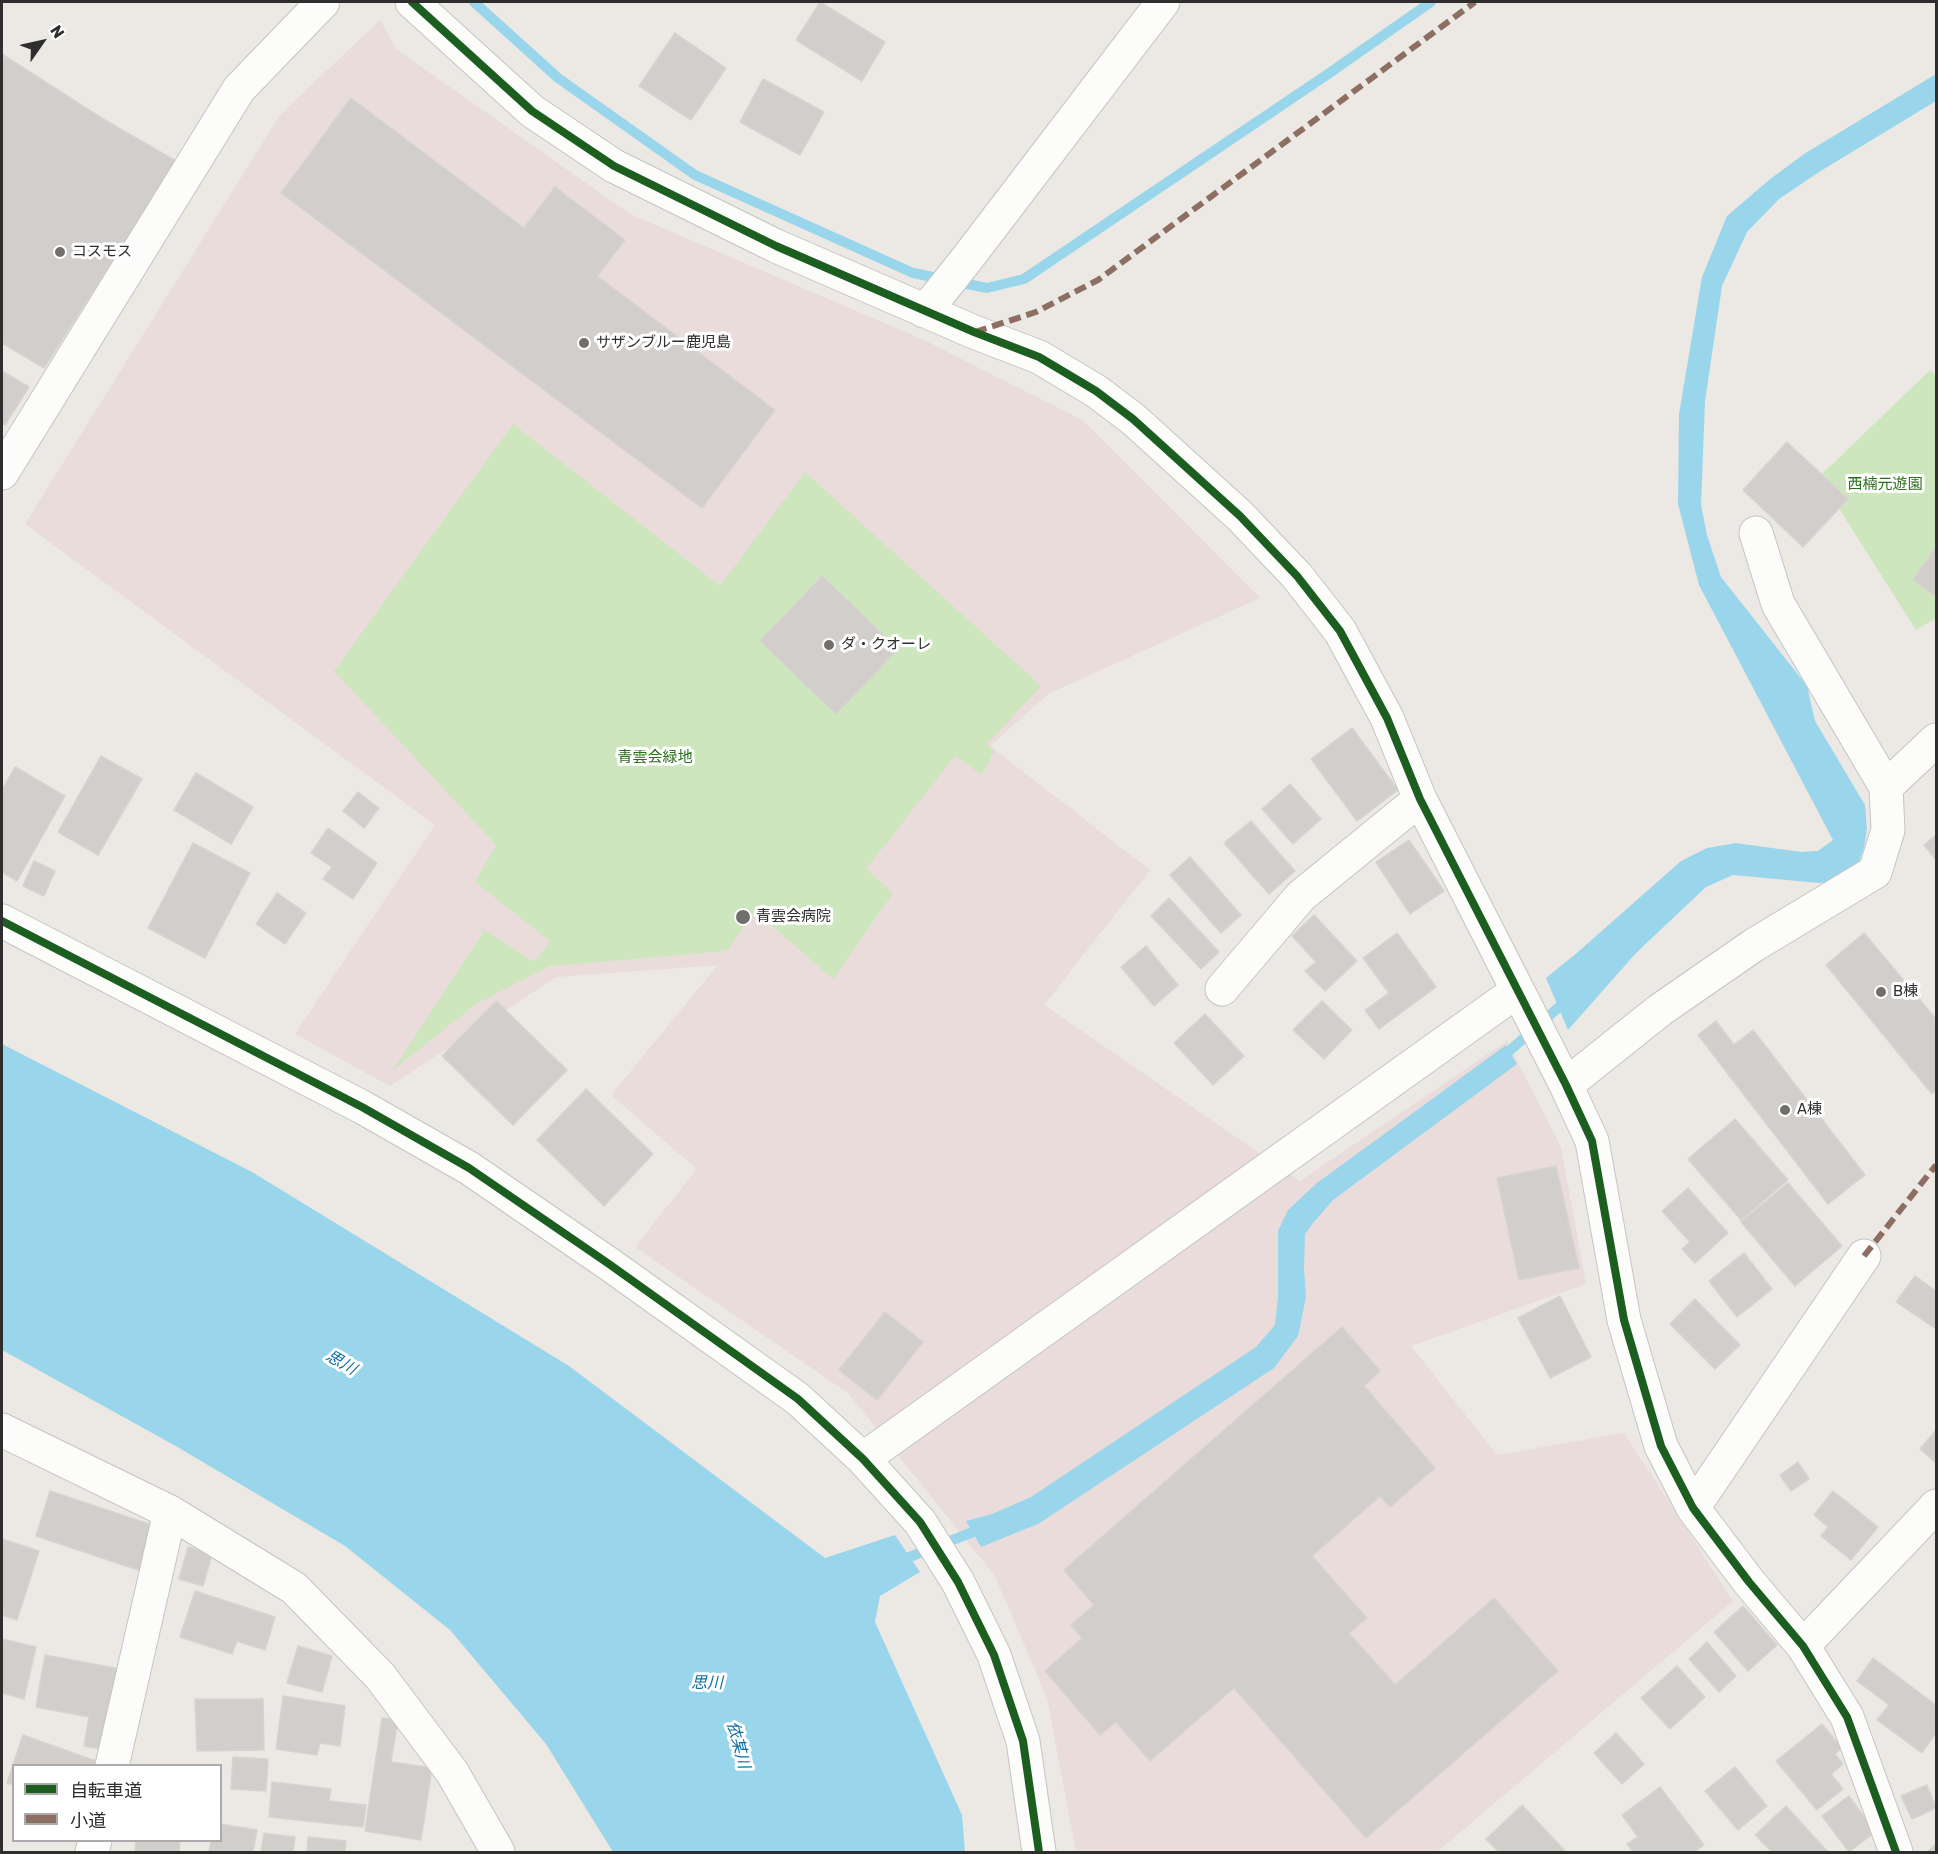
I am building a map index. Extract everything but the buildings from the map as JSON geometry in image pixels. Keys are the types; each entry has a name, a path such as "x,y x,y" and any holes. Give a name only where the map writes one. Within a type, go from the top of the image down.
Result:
{"street":[{"path":"2,473 239,89 323,2"},
{"path":"412,2 532,111 614,166 776,246 930,305 974,332 1039,357 1096,391 1134,419 1240,516 1297,576 1340,631 1387,718 1420,799 1592,1141 1624,1320 1661,1446 1693,1508 1749,1582 1803,1646 1846,1717 1896,1852"},
{"path":"930,305 1163,2"},
{"path":"1559,1072 1660,1010 1754,945 1875,872 1888,830 1886,787 1778,603 1756,533"},
{"path":"1886,787 1936,740"},
{"path":"1222,989 1301,896 1420,799"},
{"path":"2,921 362,1107 469,1168 609,1264 798,1399 863,1460 920,1522 957,1582 994,1655 1023,1741 1039,1852"},
{"path":"863,1460 1517,990"},
{"path":"1693,1508 1864,1256"},
{"path":"2,1430 170,1512 294,1588 380,1677 452,1772 498,1852"},
{"path":"1803,1646 1936,1506"},
{"path":"112,1764 170,1512"}],"shaded area":[{"name":"青雲会病院","path":"380,20 396,49 630,214 922,339 1084,421 1260,598 1048,694 990,746 1150,870 1044,1005 1300,1181 1507,1041 1561,1147 1586,1284 1411,1346 1497,1455 1624,1433 1733,1601 1437,1852 1076,1852 1047,1698 995,1576 848,1393 635,1247 697,1169 611,1095 718,965 556,977 390,1086 295,1034 435,825 25,524 280,115"}],"green space":[{"name":"西楠元遊園","path":"1930,370 1936,375 1936,618 1916,630 1819,477"},
{"name":"青雲会緑地","path":"513,424 720,586 805,472 1041,686 987,744 994,751 982,775 955,756 866,869 893,893 833,979 755,911 727,951 550,966 476,1004 393,1070 485,930 534,962 550,941 475,882 496,845 334,671"}],"water":[{"path":"1936,74 1936,101 1779,199 1747,232 1722,286 1705,401 1701,505 1707,535 1721,577 1807,686 1815,721 1865,805 1867,829 1864,848 1857,867 1840,881 1819,883 1733,875 1706,887 1636,953 1568,1030 1546,978 1681,861 1707,848 1736,843 1801,852 1818,851 1833,840 1699,585 1678,504 1679,414 1702,277 1727,216 1804,154"},
{"name":"思川","path":"2,1044 252,1172 569,1366 825,1558 895,1535 920,1572 880,1596 875,1622 962,1815 965,1852 613,1852 546,1744 450,1630 345,1546 174,1445 2,1350"},
{"path":"1506,1045 1517,1064 1333,1200 1305,1234 1306,1297 1298,1336 1274,1368 1038,1524 981,1547 966,1521 992,1514 1031,1497 1256,1347 1275,1325 1278,1297 1278,1231 1288,1210 1317,1183"}],"waterway":[{"path":"474,2 558,78 695,175 913,273 987,288 1024,279 1431,2"},
{"path":"1499,1060 1568,999"},
{"path":"897,1562 983,1528"}],"marked path":[{"path":"975,332 1036,312 1098,280 1475,2"},
{"path":"1864,1256 1936,1165"}],"cycle path":[{"path":"412,2 532,111 614,166 776,246 974,332 1039,357 1096,391 1133,419 1240,516 1297,576 1340,631 1387,718 1420,799 1566,1085 1592,1141 1624,1320 1661,1446 1693,1508 1749,1582 1803,1646 1847,1717 1896,1852"},
{"path":"2,921 362,1107 469,1168 609,1264 798,1399 863,1459 920,1522 958,1582 994,1655 1023,1741 1039,1852"}],"place":[{"name":"コスモス","path":"60,252"},
{"name":"サザンブルー鹿児島","path":"584,343"},
{"name":"ダ・クオーレ","path":"829,645"},
{"name":"青雲会病院","path":"743,917"},
{"name":"B棟","path":"1881,992"},
{"name":"A棟","path":"1785,1110"}],"water label":[{"name":"依某川","path":"738,1745"}]}
